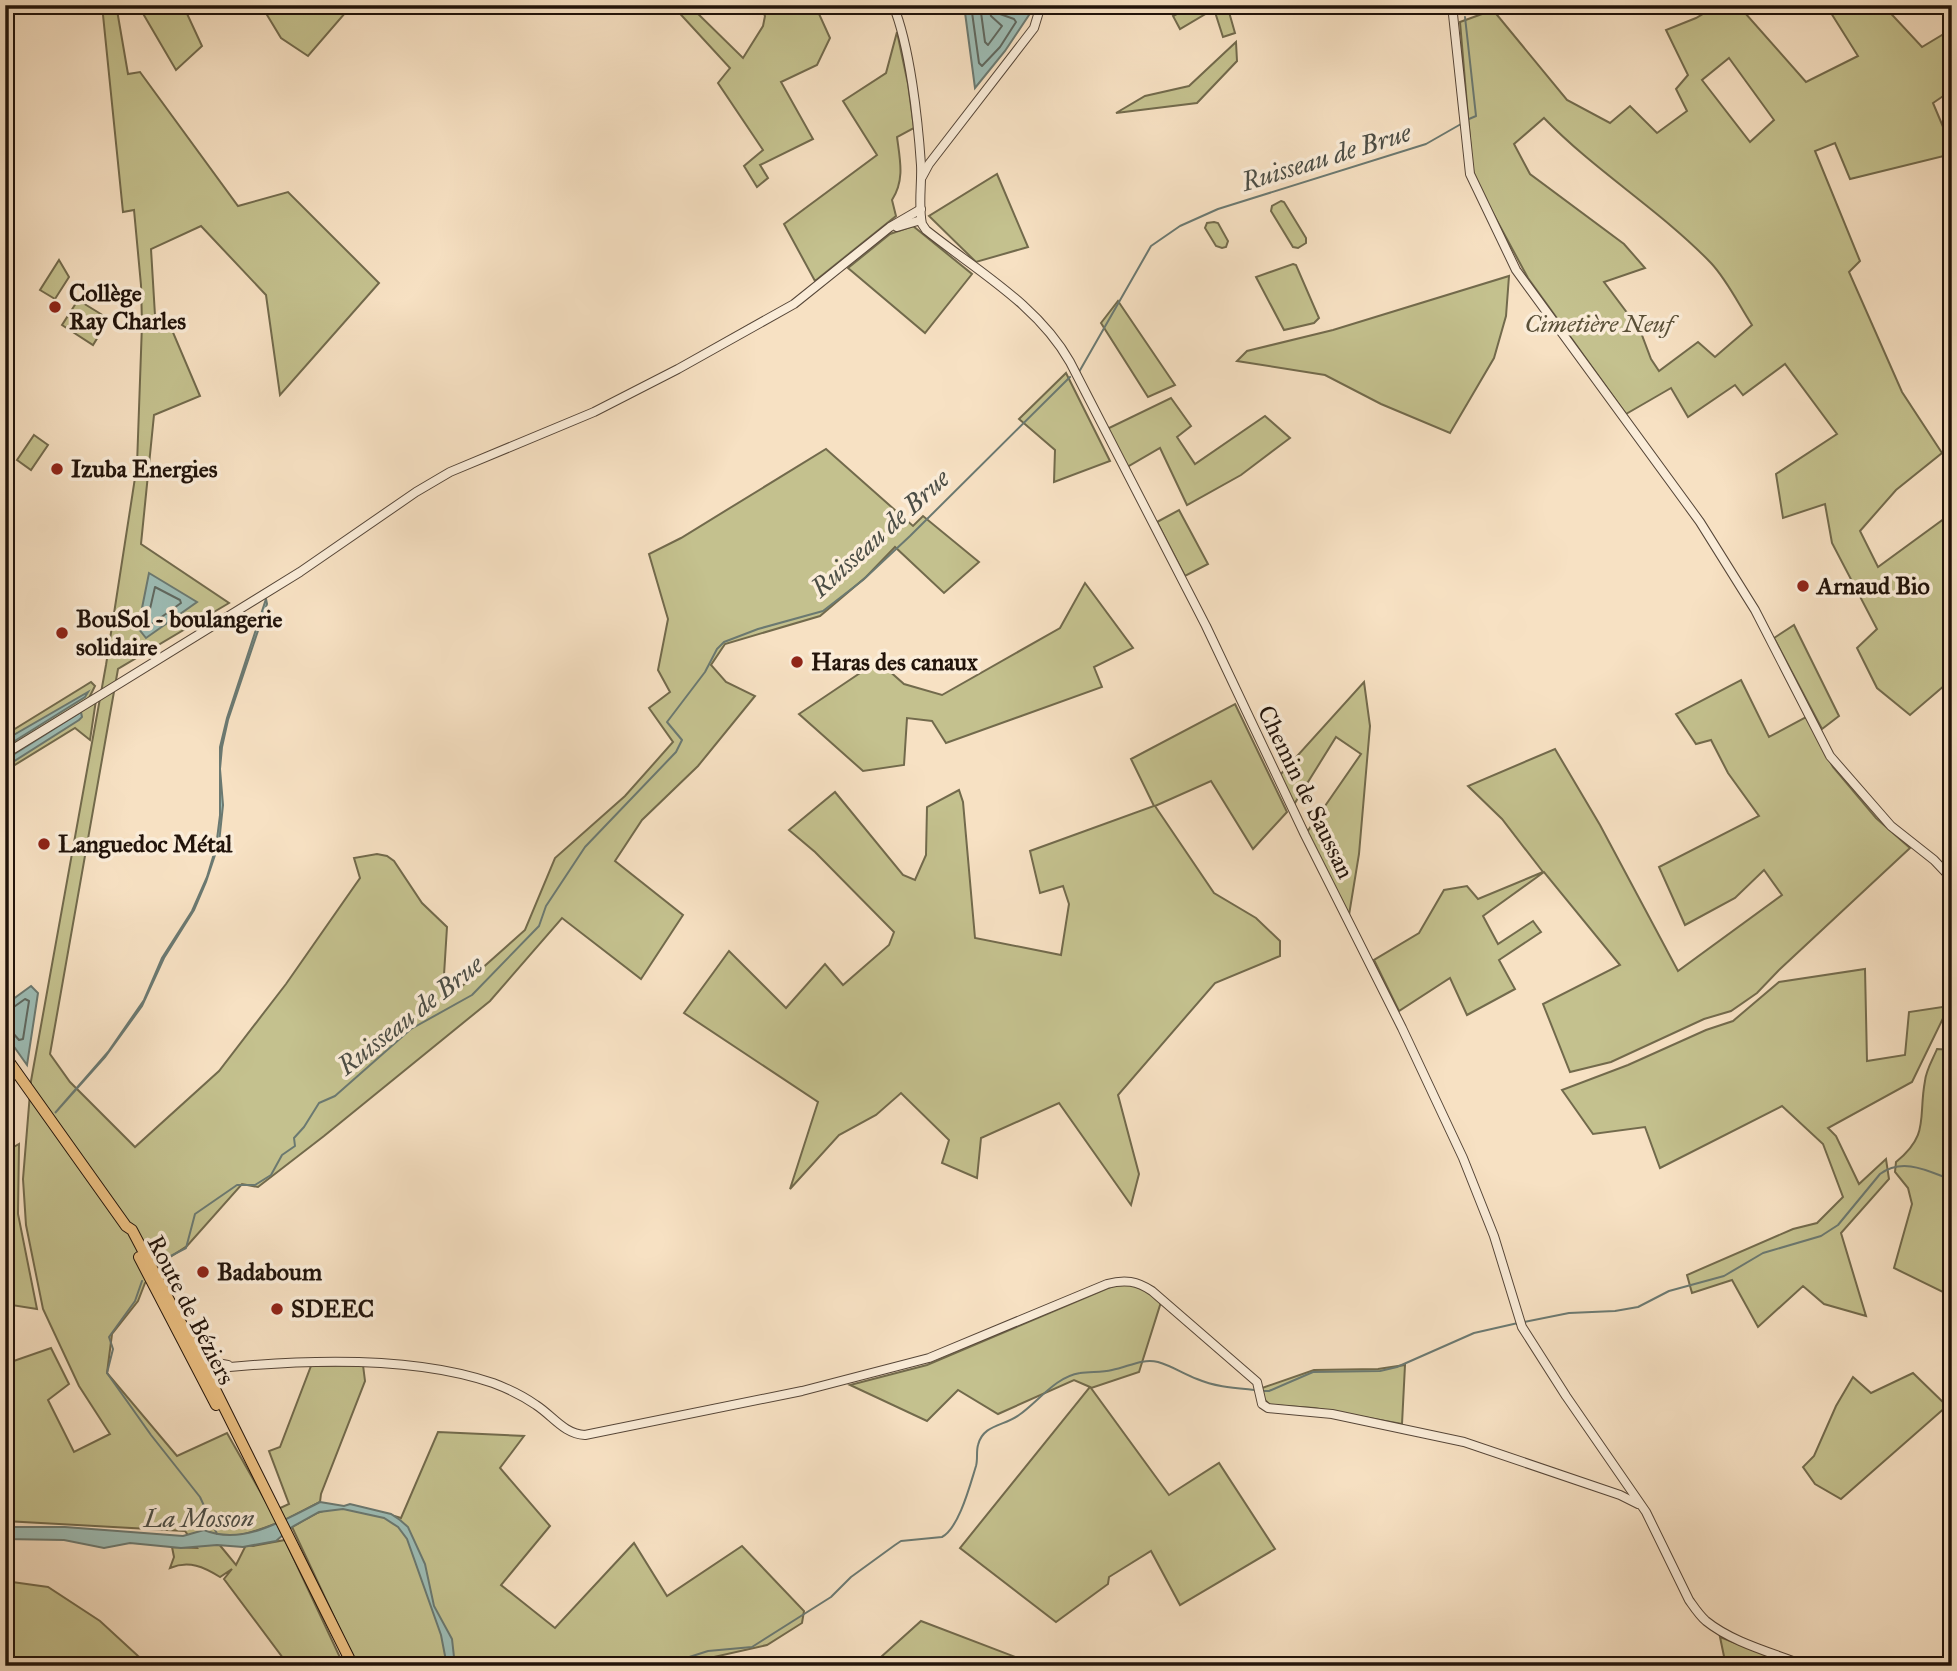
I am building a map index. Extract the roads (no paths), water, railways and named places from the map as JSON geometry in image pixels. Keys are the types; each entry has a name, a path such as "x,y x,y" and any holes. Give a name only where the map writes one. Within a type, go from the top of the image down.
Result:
{"main road":[{"path":"5,1056 126,1226"},
{"name":"Route de Béziers","path":"126,1226 132,1230 205,1367 353,1666"},
{"name":"Route de Béziers","path":"126,1226 126,1232 205,1367 231,1432 248,1456"}],"street":[{"path":"877,239 896,228 921,220 925,171 920,156 907,56 893,5"},
{"path":"925,171 1034,28 1041,5"},
{"path":"1452,5 1470,174 1519,274 1700,522 1755,610 1830,756 1891,826 1934,860 1952,879"},
{"path":"920,156 925,171"},
{"path":"5,754 300,572 450,472 594,412 794,304 890,227 921,209"},
{"name":"Chemin de Saussan","path":"921,220 926,230 1029,310 1061,345 1206,626 1305,835 1402,1028 1463,1158 1494,1236 1521,1322 1623,1482 1655,1527 1689,1600 1698,1613 1737,1639 1806,1666"},
{"path":"205,1367 364,1362 464,1376 517,1393 568,1431 575,1435 584,1435 802,1391 929,1358 1119,1280 1141,1284 1152,1291 1258,1386 1262,1404 1268,1408 1332,1414 1464,1442 1620,1495 1641,1505"},
{"path":"220,1399 216,1376 219,1371 238,1367"},
{"path":"1620,1495 1623,1482"}],"water":[{"path":"964,5 994,5 1017,12 1031,12 1005,51 975,88"},
{"path":"149,573 197,602 146,638 138,628"},
{"path":"266,599 267,604 228,720 220,769 220,747 227,718"},
{"path":"88,692 85,697 5,747 5,740"},
{"path":"81,712 82,717 79,720 5,767 5,760"},
{"path":"220,769 223,805 219,843 206,882 194,910 164,958 142,1006 105,1057 55,1113 108,1052 144,1000 162,958 192,911 207,877 216,847 220,815"},
{"path":"31,986 38,993 27,1065 5,1034 5,1005"},
{"path":"320,1502 344,1506 350,1504 391,1514 408,1527 425,1564 434,1606 452,1639 455,1666 447,1666 441,1635 407,1539 398,1527 384,1518 343,1509 319,1512 292,1527 276,1541 243,1547 217,1545 181,1548 130,1543 104,1548 64,1540 5,1539 5,1527 65,1527 183,1536 204,1530 234,1535 263,1529"}],"waterway":[{"name":"Ruisseau de Brue","path":"1465,17 1476,116 1469,119"},
{"name":"Ruisseau de Brue","path":"1079,372 1151,246 1180,226 1218,209 1426,144 1461,124"},
{"name":"Ruisseau de Brue","path":"163,1270 165,1259 186,1248 195,1214 237,1185 255,1185 271,1175 282,1155 295,1146 294,1138 319,1103 335,1096 411,1029 472,995 539,926 546,906 585,847 676,752 682,740 667,722 724,642 758,629 823,611 863,580 910,536 1070,377"},
{"path":"1524,1322 1569,1313 1638,1307 1669,1291 1724,1276 1763,1253 1821,1236 1838,1225 1880,1174 1898,1166 1916,1167 1952,1180"},
{"name":"Ruisseau de Brue","path":"142,1281 135,1301 109,1337 113,1349 107,1373 200,1497 217,1534"},
{"path":"1264,1391 1313,1372 1380,1371 1397,1367 1474,1333 1518,1323"},
{"path":"634,1666 650,1661 680,1660 708,1651 752,1647 831,1597 851,1577 901,1541 942,1537 954,1525 963,1505 976,1466 981,1438 989,1429 1019,1415 1055,1384 1071,1375 1108,1371 1152,1361 1211,1384 1255,1390"}],"place":[{"name":"Collège Ray Charles","path":"55,307"},
{"name":"Izuba Energies","path":"57,469"},
{"name":"Arnaud Bio","path":"1803,586"},
{"name":"BouSol - boulangerie solidaire","path":"62,633"},
{"name":"Haras des canaux","path":"797,662"},
{"name":"Languedoc Métal","path":"44,844"},
{"name":"Badaboum","path":"203,1272"},
{"name":"SDEEC","path":"277,1309"}],"park label":[{"name":"Cimetière Neuf","path":"1599,324"}],"water label":[{"name":"La Mosson","path":"199,1518"}]}
